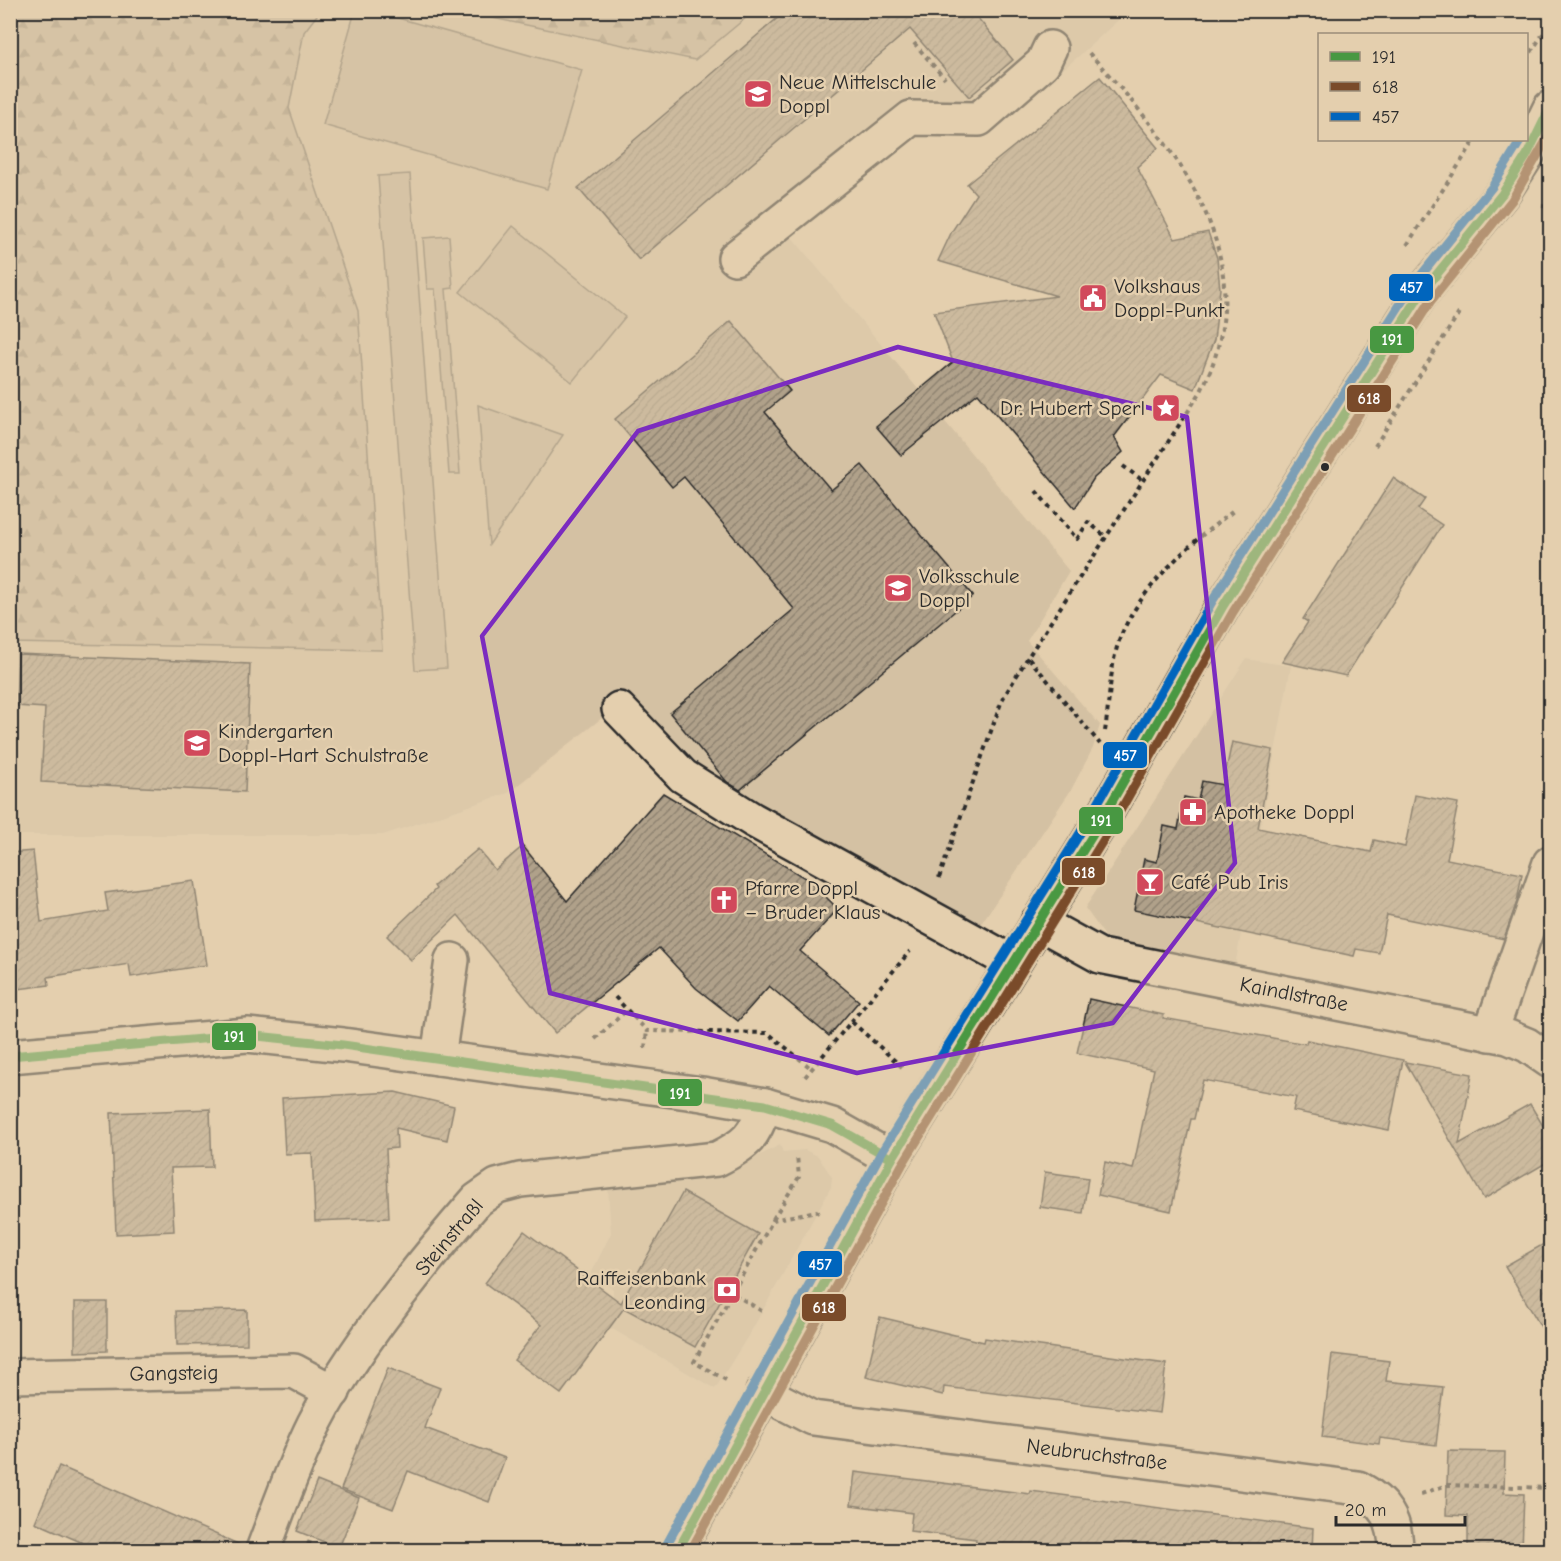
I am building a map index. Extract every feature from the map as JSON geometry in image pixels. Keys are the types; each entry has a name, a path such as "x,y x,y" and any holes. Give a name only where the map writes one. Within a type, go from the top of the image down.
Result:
{"street":[{"path":"735,258 910,118 979,119 1043,63 1050,48"},
{"path":"678,1551 892,1159 1122,785 1236,586 1420,295 1502,194 1527,155 1551,108"},
{"path":"619,709 683,776 753,820 1013,963"},
{"path":"1490,1034 1551,863"},
{"name":"Kaindlstraße","path":"1038,922 1100,956 1490,1034 1527,1045 1551,1061"},
{"path":"438,1058 452,960"},
{"path":"10,1056 248,1035 702,1094 765,1106 832,1125 892,1159"},
{"name":"Steinstraßl","path":"263,1551 314,1425 333,1392 364,1343 477,1200 497,1186 520,1180 717,1159 741,1146 756,1132 765,1106"},
{"name":"Gangsteig","path":"10,1376 294,1371 333,1392"},
{"name":"Neubruchstraße","path":"763,1392 813,1418 1358,1488 1385,1507"},
{"path":"1385,1507 1392,1522 1396,1551"}],"path":[{"path":"1528,58 1551,23"},
{"path":"1084,47 1164,138 1190,178 1209,222 1221,260 1224,298 1220,338 1208,378 1028,657 1103,748"},
{"path":"1123,466 1142,480"},
{"path":"1036,491 1077,539 1088,522 1105,536"},
{"path":"615,997 647,1031 768,1033 812,1069"},
{"path":"592,1041 627,1010"},
{"path":"852,1022 902,1067"},
{"path":"730,1382 694,1362 799,1177 796,1146"},
{"path":"773,1220 816,1211 825,1216"},
{"path":"727,1290 769,1316"},
{"path":"1385,1507 1447,1485 1551,1488"}],"highlighted area":[{"path":"898,347 1187,417 1235,863 1113,1023 857,1073 550,993 482,636 638,431"}],"shaded area":[{"path":"1125,10 1126,13 1034,94 1019,77 930,127 791,236 1069,571 1027,641 1100,725 1093,748 1071,790 964,949 707,807 627,747 603,717 508,793 383,835 11,835 11,643 382,650 358,311 289,108 304,32 320,11 459,11 695,60 754,11"},
{"path":"1246,659 1291,666 1235,966 1114,942 1105,936 1085,908"},
{"path":"780,1145 783,1152 805,1150 818,1156 832,1177 831,1187 753,1328 715,1389 597,1320 613,1297 613,1289 591,1274 611,1233 608,1189 688,1179 733,1169"}],"green space":[{"path":"11,10 320,11 304,32 289,108 358,311 382,650 11,643"},
{"path":"355,11 373,11 582,70 547,189 323,125"},
{"path":"459,11 754,11 695,60"},
{"path":"410,174 447,668 415,670 378,176"},
{"path":"513,226 625,317 572,382 460,292"},
{"path":"449,236 453,288 446,289 460,474 449,474 435,289 427,289 423,238"},
{"path":"478,405 563,435 489,545"}],"building":[{"path":"787,10 971,10 1013,60 969,97 910,29 639,260 578,188"},
{"name":"Volkshaus Doppl-Punkt","path":"1100,77 1158,148 1137,167 1175,239 1208,232 1217,258 1220,289 1214,340 1195,389 1161,375 1114,437 1123,452 1094,478 1075,508 978,393 901,455 876,426 953,362 934,312 1057,296 938,261 952,231 976,194 967,184"},
{"path":"731,321 790,391 765,412 831,490 862,465 973,596 740,790 727,782 670,713 794,609 684,477 672,487 615,419"},
{"path":"1393,478 1425,499 1418,509 1442,525 1346,676 1282,662 1308,622 1303,619"},
{"path":"18,654 250,664 245,792 41,782 45,708 16,706"},
{"path":"1232,742 1273,750 1258,828 1371,852 1374,840 1405,847 1415,795 1458,803 1447,859 1522,874 1517,902 1504,939 1387,915 1379,953 1356,949 1354,956 1134,910 1144,859 1157,862 1164,826 1178,829 1184,797 1198,800 1202,781 1223,785"},
{"path":"663,793 810,881 838,909 800,951 859,1001 829,1036 769,986 738,1021 696,988 659,948 555,1033 458,915 411,960 387,936 436,889 434,886 478,849 495,870 523,846 567,901"},
{"path":"33,851 41,922 108,911 105,893 194,881 207,965 131,977 129,964 48,977 49,985 10,990 10,853"},
{"path":"1089,999 1164,1015 1163,1018 1306,1044 1307,1040 1403,1060 1389,1130 1293,1111 1296,1097 1203,1080 1194,1119 1191,1119 1171,1211 1098,1195 1105,1162 1133,1169 1154,1069 1077,1053"},
{"path":"1405,1062 1472,1074 1459,1144 1530,1104 1551,1139 1551,1160 1484,1199"},
{"path":"395,1092 454,1106 447,1140 396,1128 397,1148 386,1149 389,1218 315,1221 312,1153 285,1154 282,1098"},
{"path":"210,1109 212,1167 171,1168 174,1231 116,1234 111,1113"},
{"path":"1045,1172 1088,1178 1083,1213 1040,1207"},
{"path":"683,1192 758,1234 695,1347 624,1308 561,1394 514,1360 541,1325 485,1283 524,1231 621,1303"},
{"path":"1551,1240 1551,1344 1505,1266"},
{"path":"75,1302 107,1302 107,1351 75,1352"},
{"path":"247,1310 247,1344 177,1345 176,1311"},
{"path":"880,1317 984,1342 985,1338 1166,1364 1160,1413 944,1387 943,1395 866,1377"},
{"path":"1332,1354 1389,1361 1386,1381 1443,1387 1436,1445 1380,1438 1379,1444 1322,1437"},
{"path":"388,1368 440,1388 425,1428 505,1458 489,1502 408,1471 393,1509 341,1489"},
{"path":"1448,1451 1505,1452 1504,1493 1524,1494 1522,1551 1468,1551 1468,1516 1446,1515"},
{"path":"59,1466 245,1547 245,1551 101,1551 35,1522"},
{"path":"855,1472 1030,1494 1031,1491 1313,1528 1312,1551 975,1551 976,1539 910,1531 912,1513 851,1505"},
{"path":"317,1481 359,1498 339,1548 297,1531"}],"transit line":[{"name":"191","path":"678,1550 892,1159 1097,828 1223,606 1420,295 1502,194 1527,155 1550,108"},
{"name":"618","path":"691,1550 902,1165 1107,834 1233,612 1430,302 1512,200 1550,134"},
{"name":"457","path":"667,1544 881,1153 1087,822 1213,600 1410,289 1492,187 1520,141"},
{"name":"191","path":"10,1056 247,1035 343,1045 765,1105 832,1125 892,1159"}],"place":[{"name":"Neue Mittelschule Doppl","path":"758,94"},
{"name":"Volkshaus Doppl-Punkt","path":"1093,298"},
{"name":"Dr. Hubert Sperl","path":"1166,408"},
{"name":"Volksschule Doppl","path":"898,588"},
{"name":"Kindergarten Doppl-Hart Schulstraße","path":"197,743"},
{"name":"Apotheke Doppl","path":"1193,812"},
{"name":"Café Pub Iris","path":"1150,882"},
{"name":"Pfarre Doppl – Bruder Klaus","path":"724,900"},
{"name":"Raiffeisenbank Leonding","path":"727,1290"}]}
